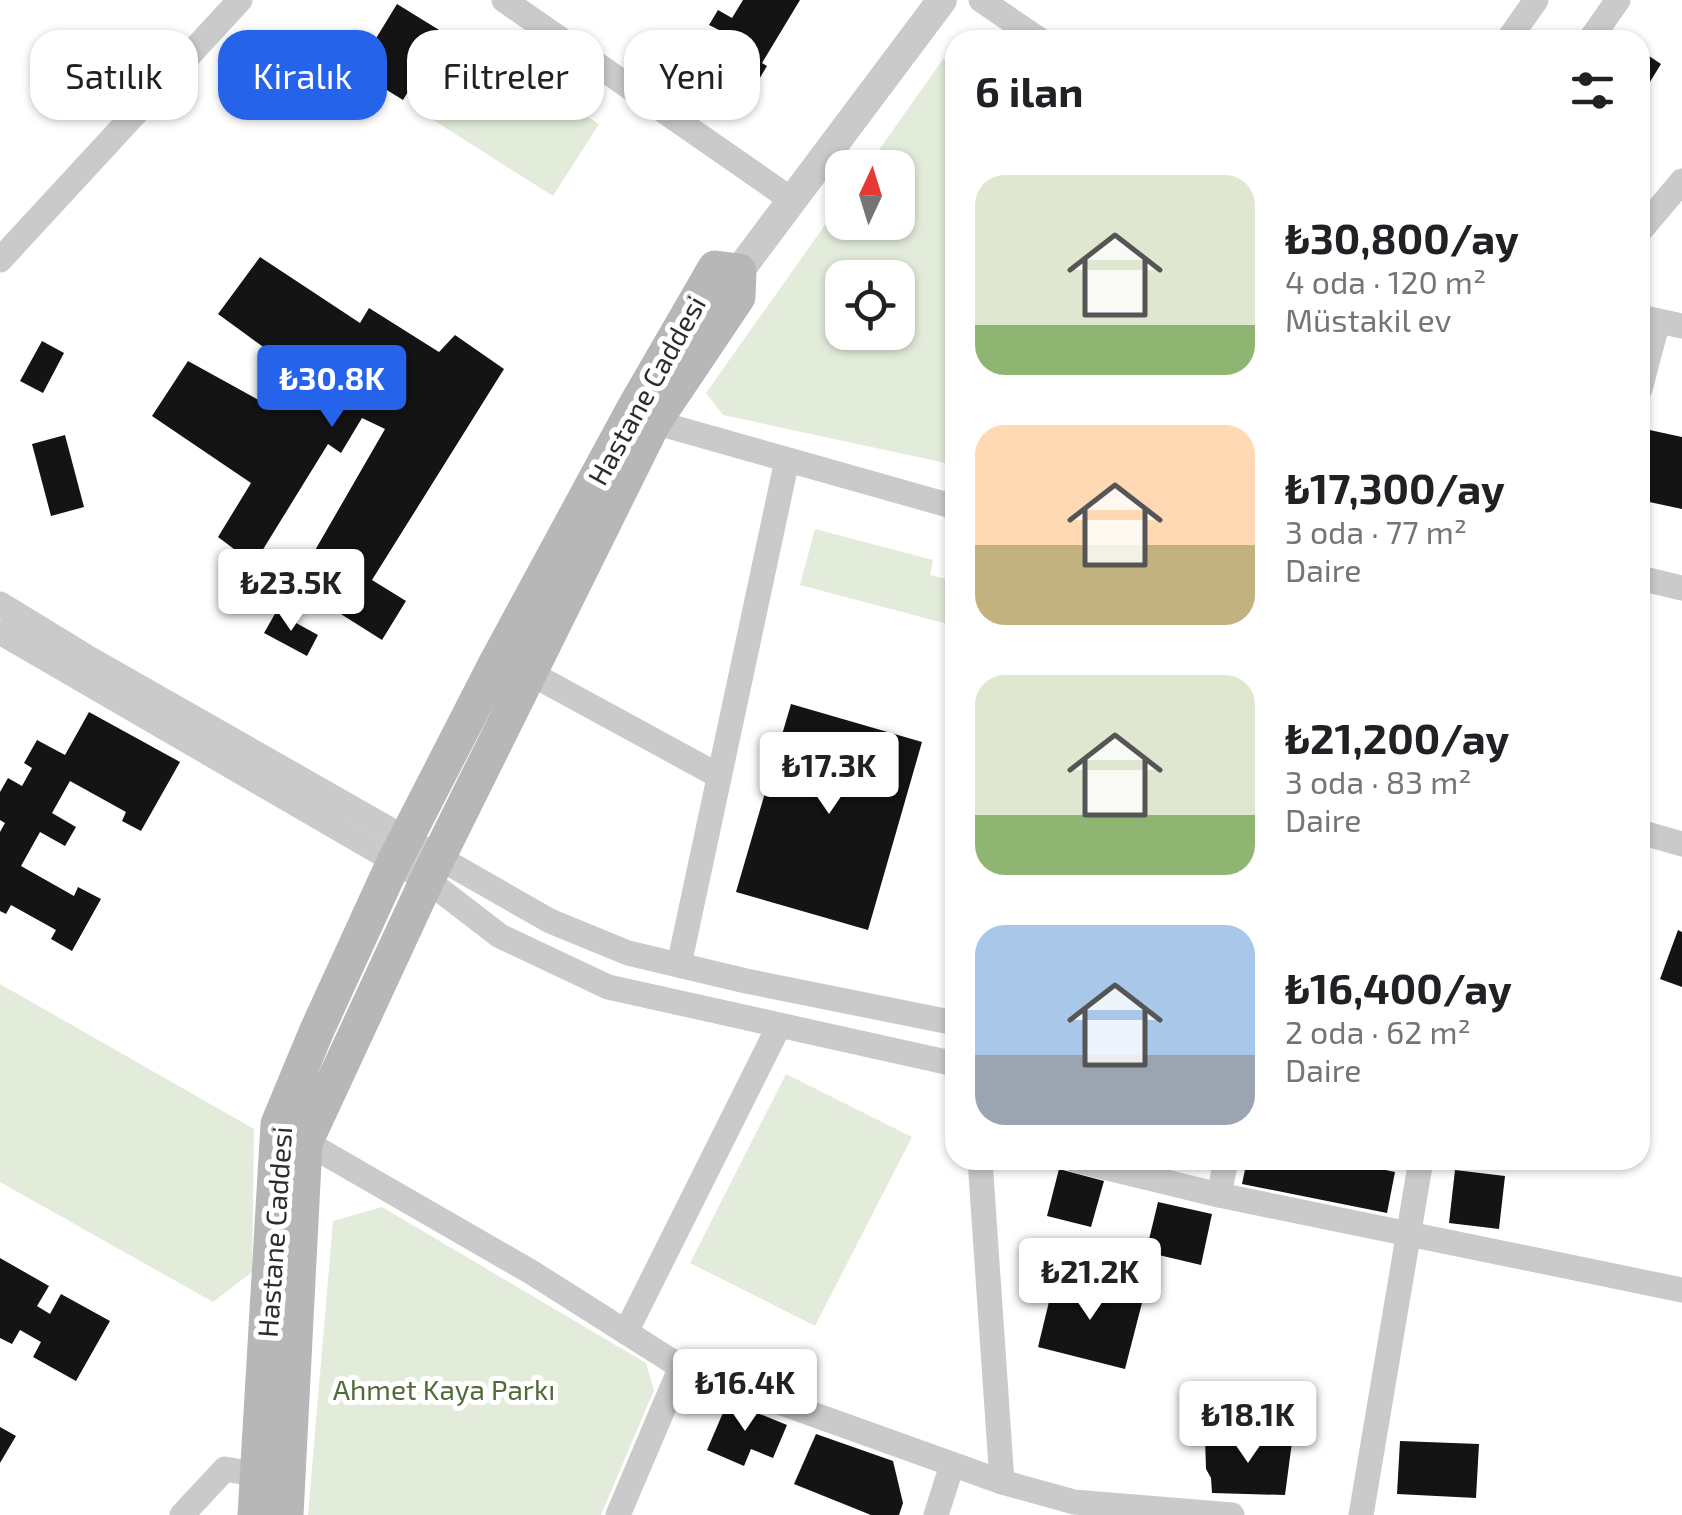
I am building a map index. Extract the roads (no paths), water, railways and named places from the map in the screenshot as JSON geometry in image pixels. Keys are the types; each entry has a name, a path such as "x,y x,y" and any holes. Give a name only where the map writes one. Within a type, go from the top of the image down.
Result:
{"main road":[{"name":"Hastane Caddesi","path":"292,1134 530,674 644,415 715,268 739,271"},
{"name":"Hastane Caddesi","path":"255,1515 278,1494 292,1134 317,1030 400,850 496,664 644,415"}],"street":[{"path":"0,260 240,0"},
{"path":"504,0 792,200"},
{"path":"739,271 942,0"},
{"path":"981,0 1025,30"},
{"path":"1515,30 1536,0"},
{"path":"1597,30 1618,0"},
{"path":"1650,219 1682,182"},
{"path":"1650,355 1660,321"},
{"path":"644,415 945,504"},
{"path":"679,965 787,460"},
{"path":"1650,580 1682,588"},
{"path":"0,604 432,869 628,953 945,1021"},
{"path":"0,632 400,850"},
{"path":"530,674 720,776"},
{"path":"1650,835 1682,844"},
{"path":"432,869 500,936 608,987 945,1062"},
{"path":"626,1332 778,1026"},
{"path":"292,1134 531,1272 681,1367 952,1465 1074,1502 1232,1515"},
{"path":"981,1170 1002,1482"},
{"path":"1115,1170 1220,1196 1682,1290"},
{"path":"1220,1196 1224,1170"},
{"path":"1361,1515 1420,1170"},
{"path":"618,1515 681,1367"},
{"path":"936,1515 952,1465"},
{"path":"182,1515 224,1468 278,1494"}],"park label":[{"name":"Ahmet Kaya Parkı","path":"444,1389"}]}
